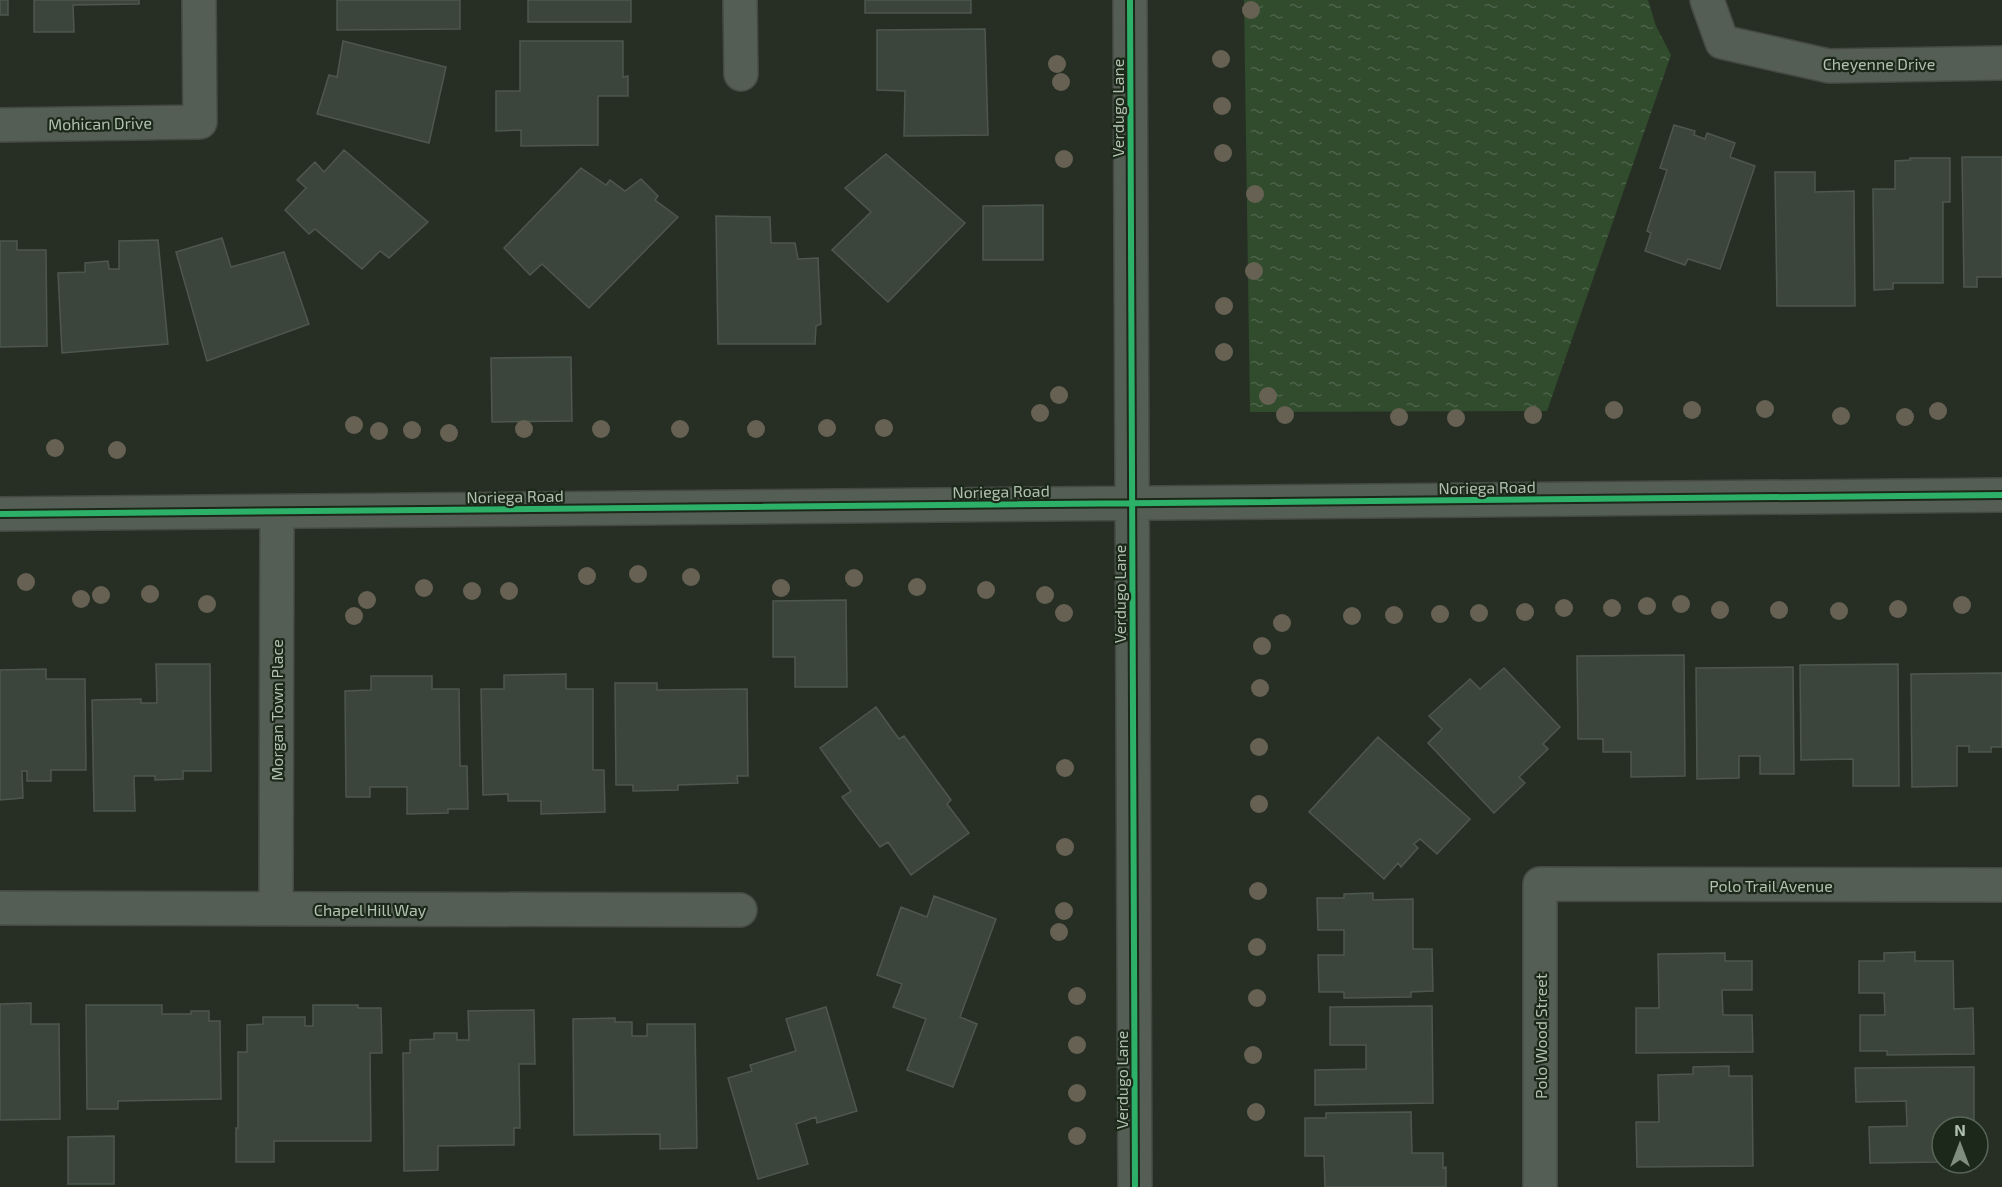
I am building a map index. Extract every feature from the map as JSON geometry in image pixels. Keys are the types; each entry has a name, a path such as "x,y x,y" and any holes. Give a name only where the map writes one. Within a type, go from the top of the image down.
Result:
{"street":[{"name":"Mohican Drive","path":"0,124 200,122 199,0"},
{"path":"740,0 741,74"},
{"name":"Verdugo Lane","path":"1130,0 1135,1187"},
{"name":"Cheyenne Drive","path":"1707,0 1722,42 1829,66 2002,63"},
{"name":"Noriega Road","path":"0,514 2002,495"},
{"name":"Morgan Town Place","path":"276,512 276,909"},
{"name":"Polo Trail Avenue","path":"1540,885 2002,885"},
{"name":"Polo Wood Street","path":"1540,885 1540,1187"},
{"name":"Chapel Hill Way","path":"0,908 740,910"}],"water":[{"path":"1244,0 1648,0 1656,26 1671,55 1547,411 1250,412"}],"building":[{"path":"0,0 8,0 8,15 0,15"},
{"path":"34,0 139,0 139,4 73,5 74,32 34,32"},
{"path":"337,0 460,0 460,29 337,30"},
{"path":"528,0 631,0 631,22 528,22"},
{"path":"865,0 971,0 971,13 865,13"},
{"path":"985,29 988,135 904,136 905,91 877,90 877,30"},
{"path":"343,41 446,67 429,143 317,114 329,75 337,77"},
{"path":"520,41 623,41 623,77 628,76 628,96 598,96 598,145 521,146 521,130 496,131 496,91 520,91"},
{"path":"1674,125 1695,131 1694,135 1705,139 1707,133 1735,143 1730,157 1755,166 1720,269 1688,259 1685,265 1645,251 1651,233 1647,231 1667,170 1660,168"},
{"path":"344,150 428,222 389,258 380,251 362,269 315,229 309,234 285,210 306,188 297,180 315,162 324,172"},
{"path":"886,154 965,223 888,302 832,250 871,212 845,188"},
{"path":"1962,157 2002,157 2002,277 1977,277 1977,287 1964,287"},
{"path":"1910,158 1950,158 1950,202 1943,202 1943,283 1893,283 1893,289 1874,290 1873,189 1895,189 1895,161 1910,160"},
{"path":"581,168 606,185 610,180 625,191 641,179 658,196 655,200 678,217 589,308 542,264 530,275 504,248"},
{"path":"1775,172 1815,172 1815,192 1854,191 1855,306 1777,306"},
{"path":"1043,205 1043,260 983,260 983,206"},
{"path":"716,216 770,217 771,243 795,243 798,259 818,258 821,324 816,326 815,344 718,344"},
{"path":"222,238 231,267 284,252 309,324 207,361 176,252"},
{"path":"158,240 168,344 62,353 58,273 85,272 85,263 108,261 109,269 119,269 119,241"},
{"path":"0,241 17,241 17,250 46,250 47,346 0,347"},
{"path":"571,357 572,421 492,422 491,358"},
{"path":"846,600 847,687 795,687 795,657 773,657 773,601"},
{"path":"1684,655 1685,776 1631,777 1631,752 1603,752 1603,739 1578,739 1577,656"},
{"path":"156,664 210,664 211,771 183,771 183,779 155,780 155,776 134,776 135,811 94,811 92,700 141,699 141,703 157,703"},
{"path":"1898,664 1899,786 1853,786 1853,759 1801,760 1800,665"},
{"path":"1793,667 1794,774 1760,774 1760,756 1739,756 1739,778 1697,779 1696,668"},
{"path":"1504,668 1560,727 1543,744 1548,749 1519,777 1525,783 1494,813 1428,743 1442,729 1429,716 1470,679 1480,689"},
{"path":"46,669 46,679 85,679 86,770 51,770 51,781 27,781 27,771 22,771 23,798 0,800 0,670"},
{"path":"2002,673 2002,747 1991,747 1991,752 1969,752 1969,746 1957,746 1957,786 1912,787 1911,674"},
{"path":"566,674 566,689 593,689 593,770 604,770 605,812 541,814 541,801 508,801 508,794 483,795 481,689 504,689 504,675"},
{"path":"371,676 432,676 432,689 459,689 460,766 467,766 468,809 448,809 448,813 407,814 407,787 370,787 370,797 346,797 345,691 371,690"},
{"path":"615,683 657,683 657,690 747,689 748,776 737,776 738,783 678,785 678,790 633,791 633,785 616,785"},
{"path":"876,707 899,739 904,736 951,800 947,804 969,833 911,875 888,842 880,847 842,797 851,791 820,748"},
{"path":"1378,737 1470,819 1437,854 1420,839 1414,844 1418,848 1401,867 1398,863 1384,879 1309,812"},
{"path":"1373,893 1373,900 1413,899 1413,949 1432,949 1433,991 1411,992 1411,997 1344,998 1344,992 1319,992 1318,955 1344,955 1344,930 1318,930 1317,898 1344,898 1344,894"},
{"path":"934,896 996,919 960,1017 977,1024 953,1087 907,1070 926,1019 893,1007 902,984 877,975 901,907 927,917"},
{"path":"1915,952 1915,961 1953,961 1954,1009 1973,1008 1974,1054 1887,1055 1887,1051 1860,1051 1860,1015 1885,1015 1884,993 1859,993 1859,961 1884,961 1884,953"},
{"path":"1725,953 1725,961 1752,961 1752,990 1722,990 1723,1015 1752,1015 1753,1052 1636,1053 1636,1008 1659,1008 1658,954"},
{"path":"31,1003 31,1024 59,1024 60,1119 0,1120 0,1004"},
{"path":"86,1005 162,1005 162,1014 191,1014 191,1011 209,1011 209,1021 220,1021 221,1099 118,1101 118,1109 87,1109"},
{"path":"313,1005 358,1005 358,1008 381,1008 382,1053 370,1053 371,1141 274,1141 274,1162 236,1162 238,1052 247,1052 247,1025 263,1024 263,1017 305,1017 305,1026 313,1026"},
{"path":"1432,1006 1433,1103 1315,1105 1315,1070 1366,1069 1366,1045 1330,1045 1330,1007"},
{"path":"826,1007 857,1111 817,1123 816,1117 796,1124 808,1164 758,1179 728,1078 752,1071 750,1065 796,1051 786,1019"},
{"path":"534,1010 535,1064 519,1064 520,1128 514,1128 514,1145 438,1146 438,1170 404,1171 403,1053 410,1053 410,1040 434,1039 434,1033 457,1033 457,1040 469,1040 468,1011"},
{"path":"615,1018 615,1022 632,1022 632,1036 647,1036 647,1024 695,1024 697,1148 660,1149 660,1134 574,1135 573,1019"},
{"path":"1729,1066 1729,1076 1752,1076 1753,1166 1637,1167 1636,1122 1659,1122 1658,1075 1693,1074 1693,1067"},
{"path":"1974,1067 1974,1115 1930,1115 1930,1162 1870,1163 1869,1127 1907,1126 1906,1101 1856,1102 1855,1068"},
{"path":"1411,1112 1412,1153 1443,1153 1446,1187 1325,1187 1324,1156 1305,1156 1305,1118 1326,1118 1326,1113"},
{"path":"114,1136 114,1184 68,1184 68,1137"}],"cycle path":[{"path":"1130,0 1135,1187"},
{"path":"0,514 2002,495"}]}
